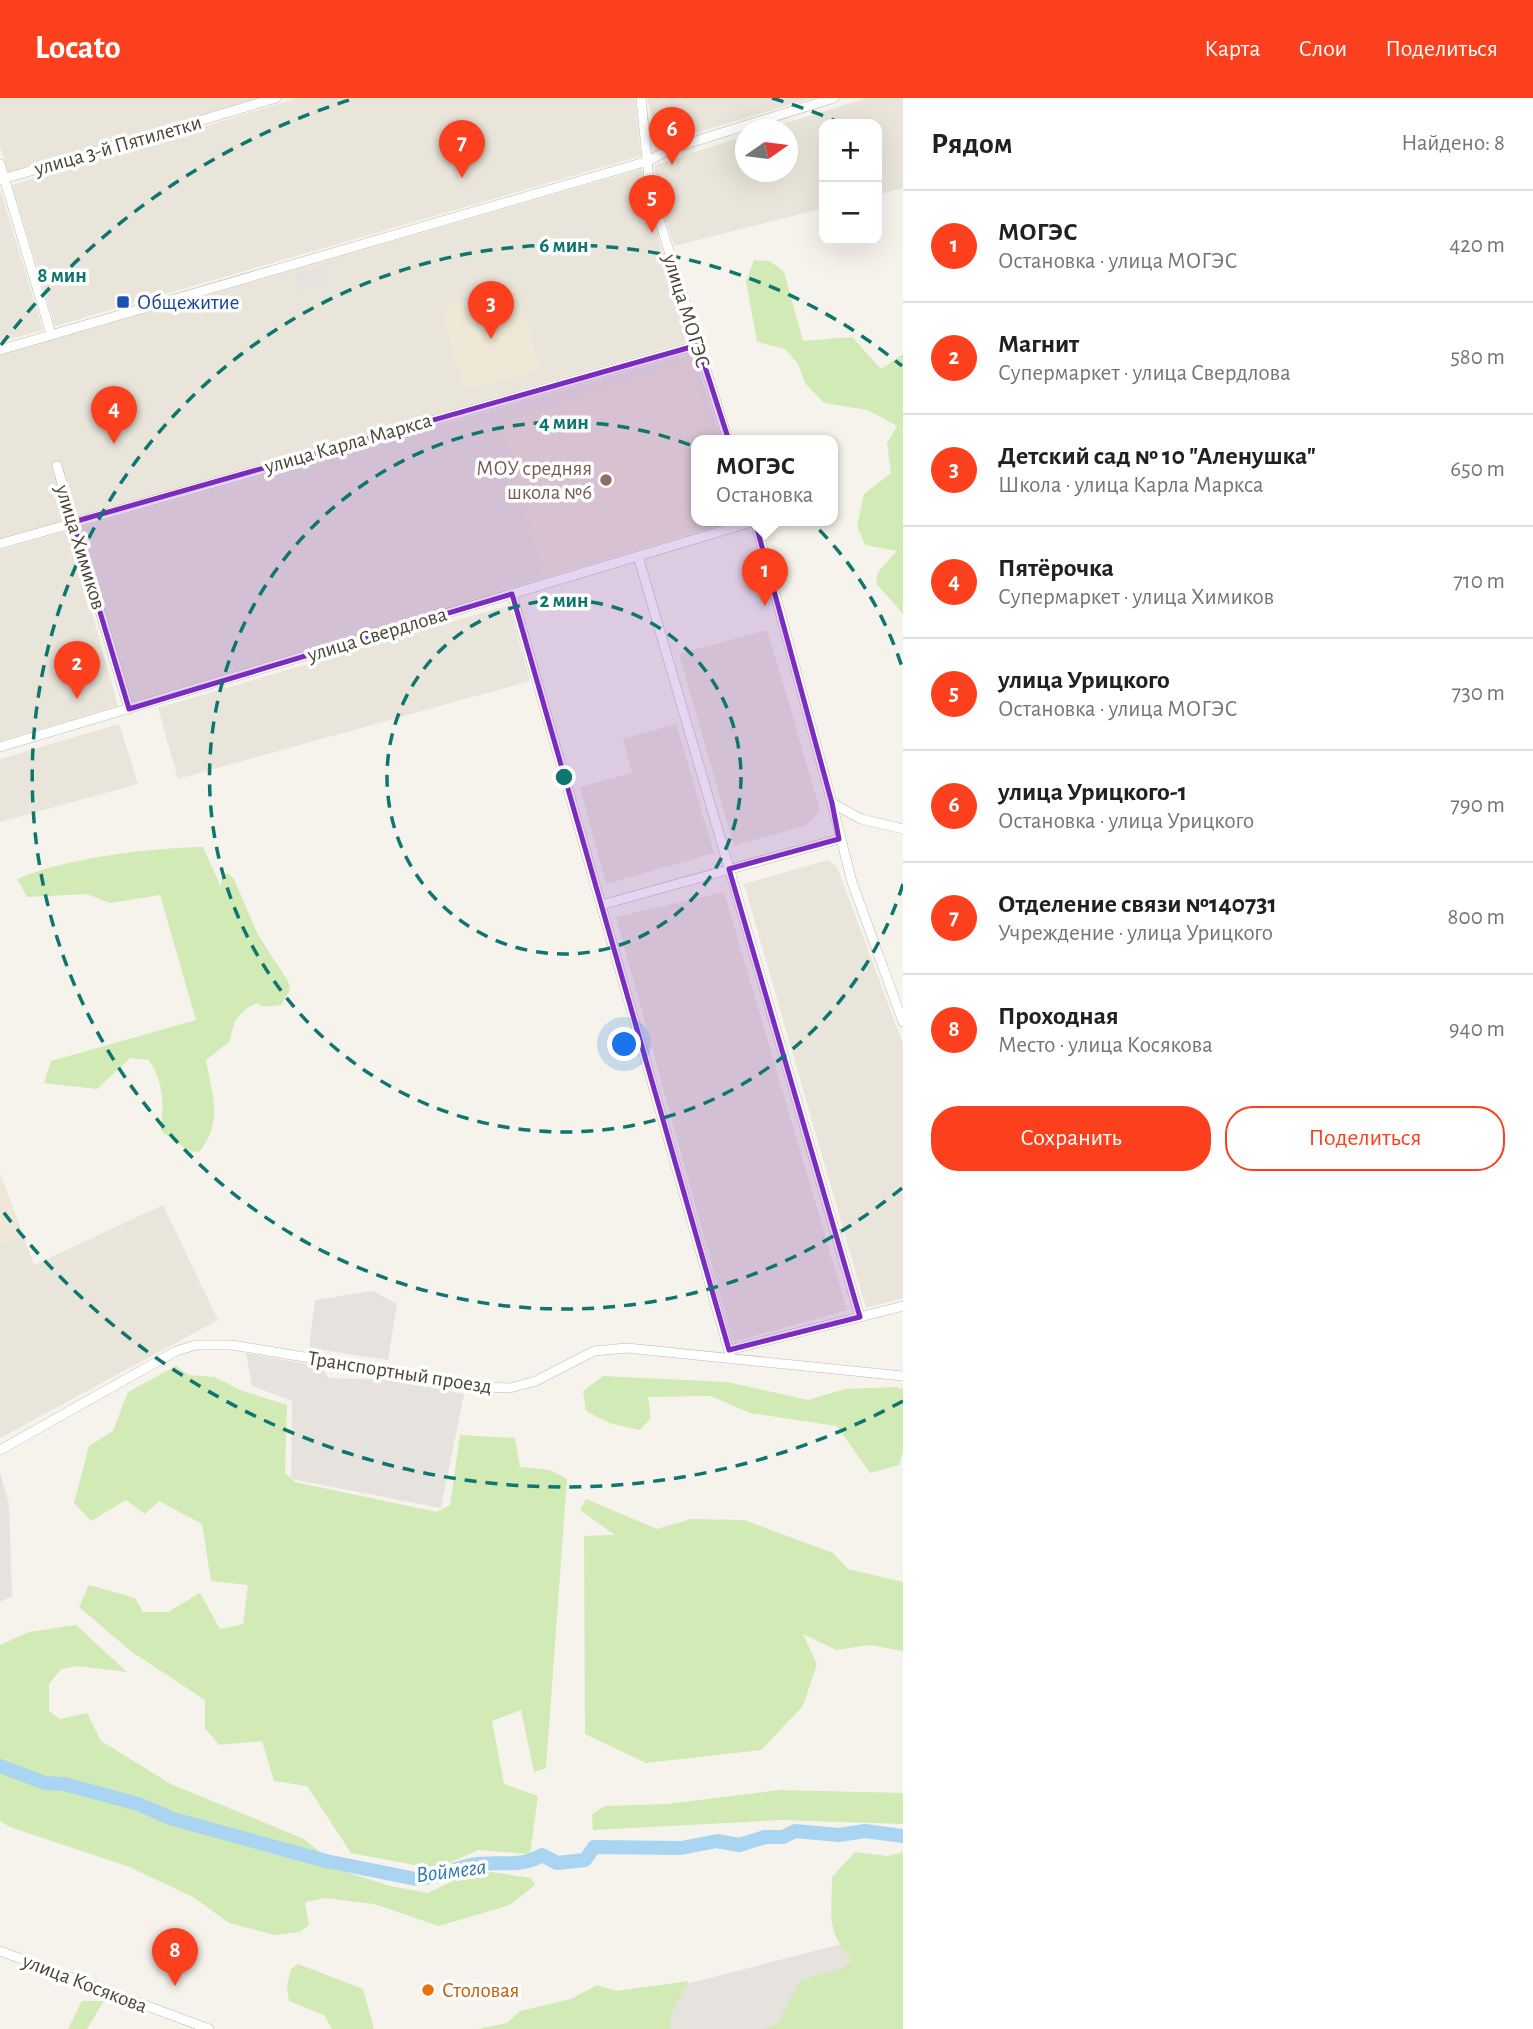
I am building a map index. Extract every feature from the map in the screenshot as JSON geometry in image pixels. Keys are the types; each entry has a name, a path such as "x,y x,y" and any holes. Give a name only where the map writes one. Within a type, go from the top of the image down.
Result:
{"street":[{"name":"улица 3-й Пятилетки","path":"2,179 276,98"},
{"name":"улица МОГЭС","path":"641,98 650,190 726,435"},
{"path":"0,350 648,161 670,149 835,98"},
{"path":"0,164 2,179 51,334"},
{"name":"улица Карла Маркса","path":"0,544 698,345"},
{"name":"улица Химиков","path":"57,466 129,709"},
{"name":"улица Свердлова","path":"0,747 738,526"},
{"path":"756,526 832,803 839,839 903,1021"},
{"path":"638,556 860,1317"},
{"path":"512,594 730,1354 903,1306"},
{"path":"832,803 861,818 903,829"},
{"path":"601,905 839,839"},
{"name":"Транспортный проезд","path":"0,1450 148,1365 196,1345 232,1345 470,1385 509,1388 536,1381 594,1351 627,1348 730,1354 903,1376"},
{"name":"улица Косякова","path":"0,1951 209,2029"}],"highlighted area":[{"path":"698,345 755,521 832,803 839,839 729,869 860,1317 729,1350 512,594 129,709 73,522"}],"shaded area":[{"path":"0,98 260,98 8,173 0,147"},
{"path":"298,98 635,98 641,156 55,326 12,185"},
{"path":"647,98 812,98 665,142 653,121"},
{"path":"867,98 903,98 903,188 882,194 882,119 819,119 819,209 674,246 656,188 655,165 735,139 735,182 798,182 798,119"},
{"path":"642,169 644,191 690,341 0,540 0,355"},
{"path":"0,189 43,330 0,342"},
{"path":"325,266 329,282 299,291 294,275"},
{"path":"517,288 539,371 464,389 442,307"},
{"path":"693,353 720,435 691,435 691,526 716,526 130,703 81,527"},
{"name":"МОУ средняя школа №6","path":"690,360 712,435 691,435 691,526 712,526 544,575 500,424"},
{"path":"69,530 118,706 0,741 0,550"},
{"path":"509,605 530,681 178,779 158,708"},
{"path":"767,630 820,809 807,825 734,846 679,654"},
{"path":"119,724 138,784 0,822 0,759"},
{"path":"676,724 714,853 606,884 580,787 632,773 623,739"},
{"path":"828,860 837,867 903,1044 903,1298 866,1308 744,884"},
{"path":"724,892 847,1310 733,1342 616,917"},
{"path":"0,1173 34,1265 163,1205 218,1320 0,1438"},
{"path":"0,1176 21,1237 0,1246"},
{"path":"373,1291 397,1304 388,1360 309,1348 315,1300"},
{"path":"246,1353 322,1367 328,1378 395,1380 464,1394 441,1508 291,1479 292,1401 252,1386"},
{"path":"0,1473 9,1504 12,1596 0,1602"},
{"path":"903,1928 903,2029 513,2029"}],"green space":[{"path":"754,260 770,261 784,272 803,341 852,337 881,369 903,354 903,614 876,583 878,572 897,551 865,545 857,526 864,494 891,473 887,443 897,426 868,410 824,403 805,383 798,364 785,349 757,342 746,281"},
{"path":"203,847 221,887 222,876 228,873 234,879 258,935 288,981 290,990 281,1005 264,1007 257,1003 245,1010 235,1023 230,1041 206,1060 214,1119 207,1141 199,1152 189,1151 161,1131 162,1094 158,1077 149,1060 130,1058 97,1089 44,1083 51,1061 196,1020 160,895 110,903 87,894 27,897 17,879 83,860 158,849"},
{"path":"176,1366 189,1375 215,1377 240,1390 287,1405 285,1473 295,1482 437,1512 450,1505 460,1435 515,1438 520,1467 550,1470 567,1479 546,1768 534,1772 521,1710 492,1721 504,1784 538,1796 530,1854 478,1850 436,1869 351,1853 307,1786 274,1781 262,1741 219,1745 205,1728 205,1700 132,1652 79,1607 89,1585 135,1598 143,1612 168,1612 200,1593 220,1629 243,1624 248,1585 211,1581 202,1524 159,1501 145,1514 126,1500 91,1521 74,1503 89,1446 113,1431 128,1392"},
{"path":"603,1376 727,1382 808,1400 845,1389 896,1387 903,1389 903,1452 899,1465 870,1473 837,1426 750,1413 711,1396 648,1397 651,1418 640,1430 609,1423 586,1411 583,1391"},
{"path":"586,1499 657,1529 691,1519 744,1520 833,1553 848,1569 903,1582 903,1651 870,1645 836,1650 803,1634 817,1664 803,1706 761,1750 646,1763 585,1734 584,1536 615,1535 580,1510"},
{"path":"76,1625 127,1672 78,1666 61,1669 49,1684 49,1711 60,1719 87,1713 101,1741 171,1784 304,1839 343,1871 390,1886 428,1893 455,1880 491,1872 531,1878 535,1885 510,1905 439,1926 374,1904 326,1898 305,1902 309,1925 299,1932 275,1935 229,1923 193,1897 127,1866 10,1827 0,1821 0,1645 29,1632"},
{"path":"780,1790 903,1793 903,1824 781,1820 593,1830 592,1814 605,1806 667,1804"},
{"path":"855,1852 888,1856 903,1852 903,2029 764,2029 778,2023 801,1980 841,1969 852,1961 837,1939 831,1913 832,1877"},
{"path":"298,1964 363,1989 374,2029 332,2029 324,2015 289,2001 287,1986 291,1969"},
{"path":"689,1981 672,2012 670,2029 478,2029 507,2023 520,2011 571,1999 597,1985 616,1991"},
{"path":"82,2001 104,2001 87,2029 68,2029"}],"waterway":[{"name":"Воймега","path":"0,1766 45,1783 64,1784 138,1804 173,1819 326,1861 416,1879 471,1865 525,1862 542,1855 557,1863 585,1860 594,1847 681,1848 717,1841 739,1845 765,1837 783,1837 795,1831 839,1835 865,1831 903,1836"}],"place":[{"name":"улица Урицкого-1","path":"672,165"},
{"name":"Отделение связи №140731","path":"462,178"},
{"name":"улица Урицкого","path":"652,233"},
{"name":"Общежитие","path":"123,302"},
{"name":"Детский сад № 10 \"Аленушка\"","path":"491,339"},
{"name":"Пятёрочка","path":"114,444"},
{"name":"МОУ средняя школа №6","path":"606,480"},
{"name":"МОГЭС","path":"765,606"},
{"name":"Магнит","path":"77,699"},
{"name":"Проходная","path":"175,1986"},
{"name":"Столовая","path":"428,1990"}]}
